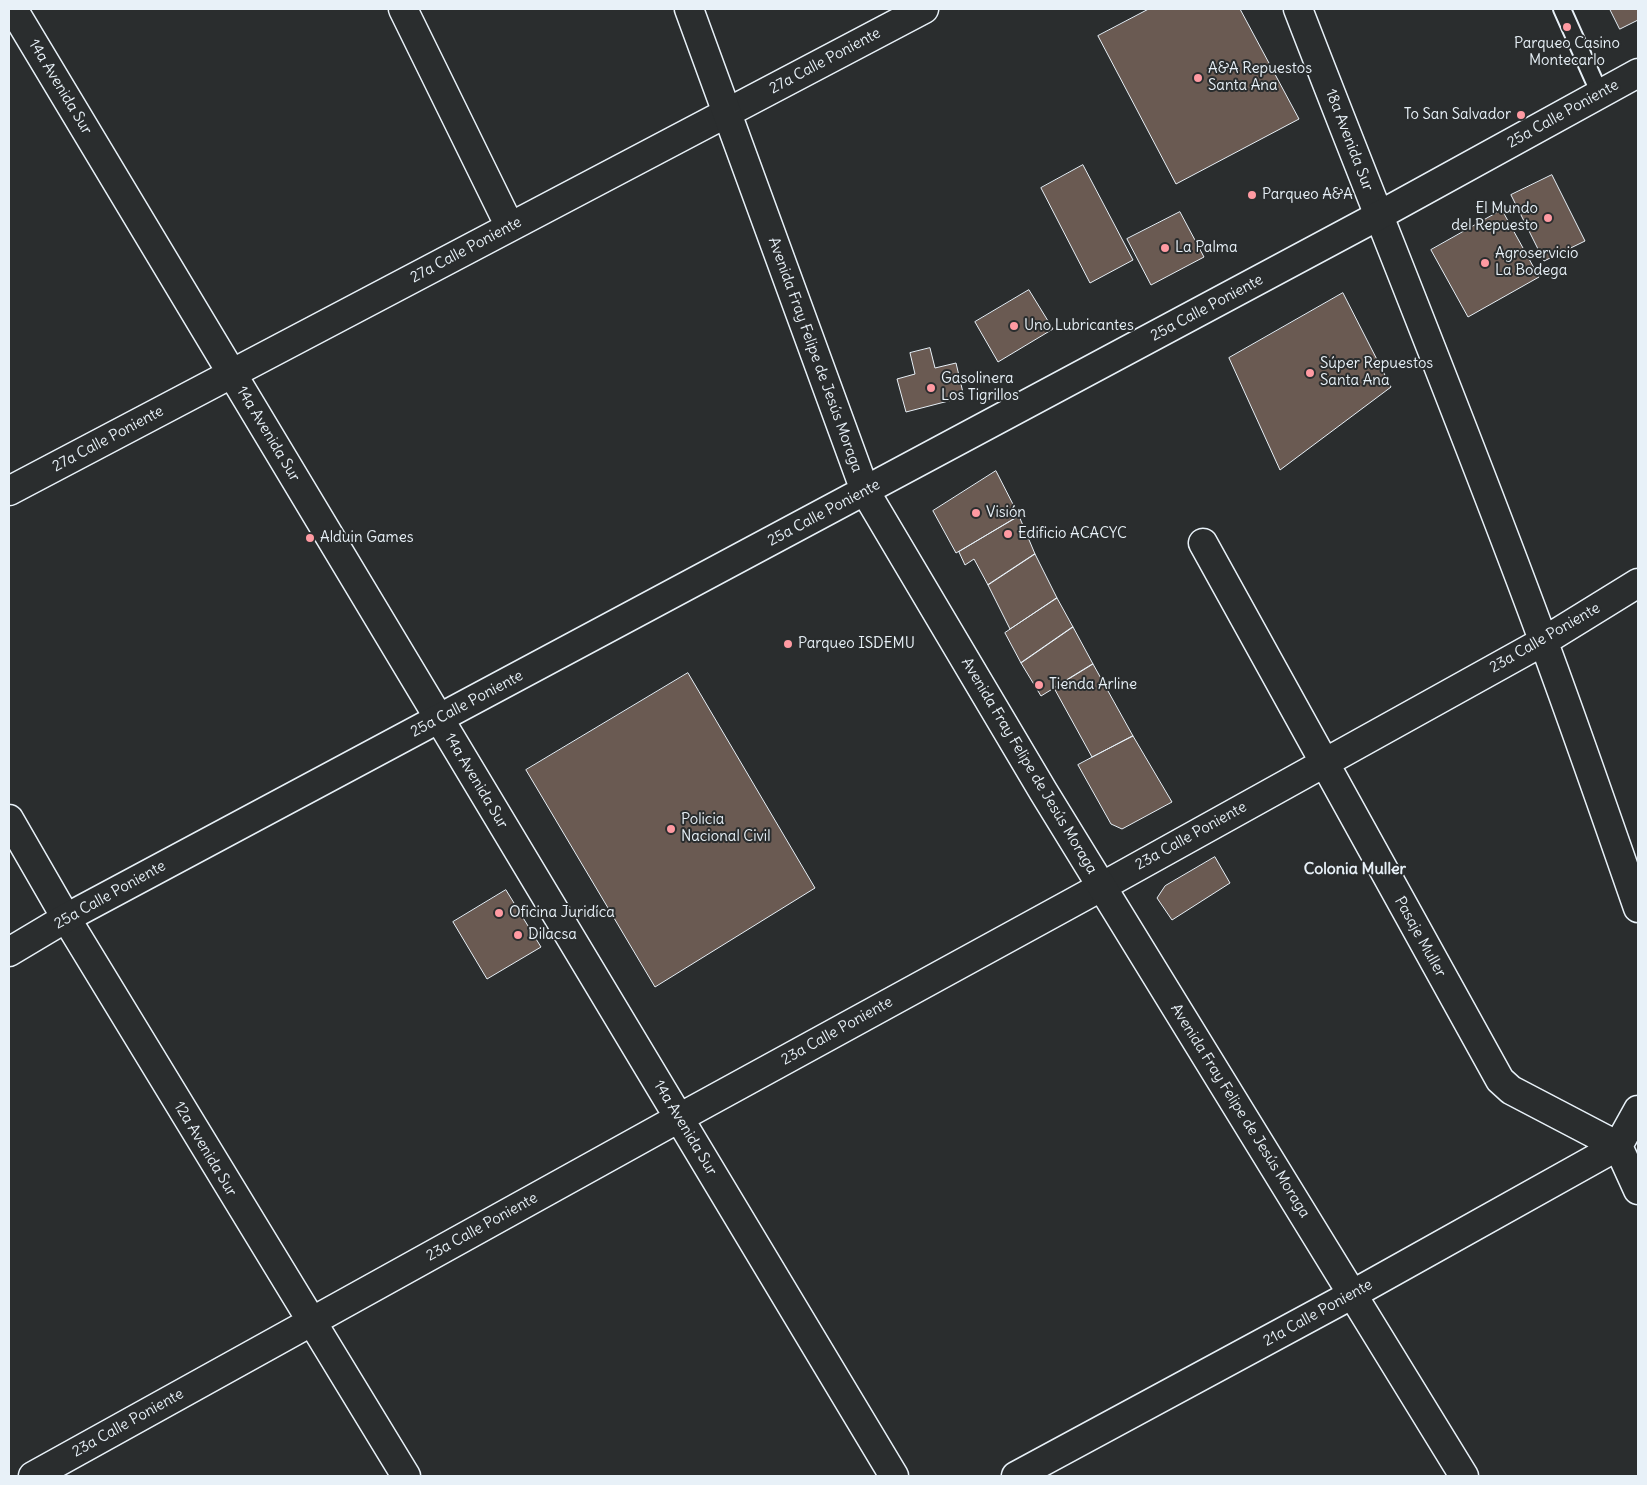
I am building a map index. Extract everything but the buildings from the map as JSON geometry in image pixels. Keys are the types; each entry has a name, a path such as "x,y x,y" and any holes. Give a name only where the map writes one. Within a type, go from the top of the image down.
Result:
{"street":[{"name":"14a Avenida Sur","path":"13,9 894,1476"},
{"path":"403,9 510,227"},
{"name":"Avenida Fray Felipe de Jesús Moraga","path":"689,9 865,491 1101,887 1464,1476"},
{"name":"27a Calle Poniente","path":"9,491 924,9"},
{"name":"18a Avenida Sur","path":"1298,9 1434,354 1544,641 1638,908"},
{"name":"25a Calle Poniente","path":"9,952 66,918 1378,216 1638,72"},
{"name":"Pasaje Muller","path":"1202,543 1500,1080 1511,1090 1618,1146"},
{"name":"23a Calle Poniente","path":"33,1476 1544,641 1638,583"},
{"name":"12a Avenida Sur","path":"9,819 66,918 310,1322 406,1476"},
{"path":"1638,1110 1618,1146 1638,1190"},
{"name":"21a Calle Poniente","path":"1016,1476 1353,1294 1618,1146"}],"lane":[{"path":"1562,9 1600,94"}],"place":[{"name":"Parqueo Casino Montecarlo","path":"1567,27"},
{"name":"A&A Repuestos Santa Ana","path":"1198,78"},
{"name":"To San Salvador","path":"1521,115"},
{"name":"Parqueo A&A","path":"1252,195"},
{"name":"El Mundo del Repuesto","path":"1548,218"},
{"name":"La Palma","path":"1165,248"},
{"name":"Agroservicio La Bodega","path":"1485,263"},
{"name":"Uno Lubricantes","path":"1014,326"},
{"name":"Súper Repuestos Santa Ana","path":"1310,373"},
{"name":"Gasolinera Los Tigrillos","path":"931,388"},
{"name":"Visión","path":"976,513"},
{"name":"Edificio ACACYC","path":"1008,534"},
{"name":"Alduin Games","path":"310,538"},
{"name":"Parqueo ISDEMU","path":"788,644"},
{"name":"Tienda Arline","path":"1039,685"},
{"name":"Policia Nacional Civil","path":"671,829"},
{"name":"Oficina Juridíca","path":"499,913"},
{"name":"Dilacsa","path":"518,935"}],"district":[{"name":"Colonia Muller","path":"1355,869"}]}
